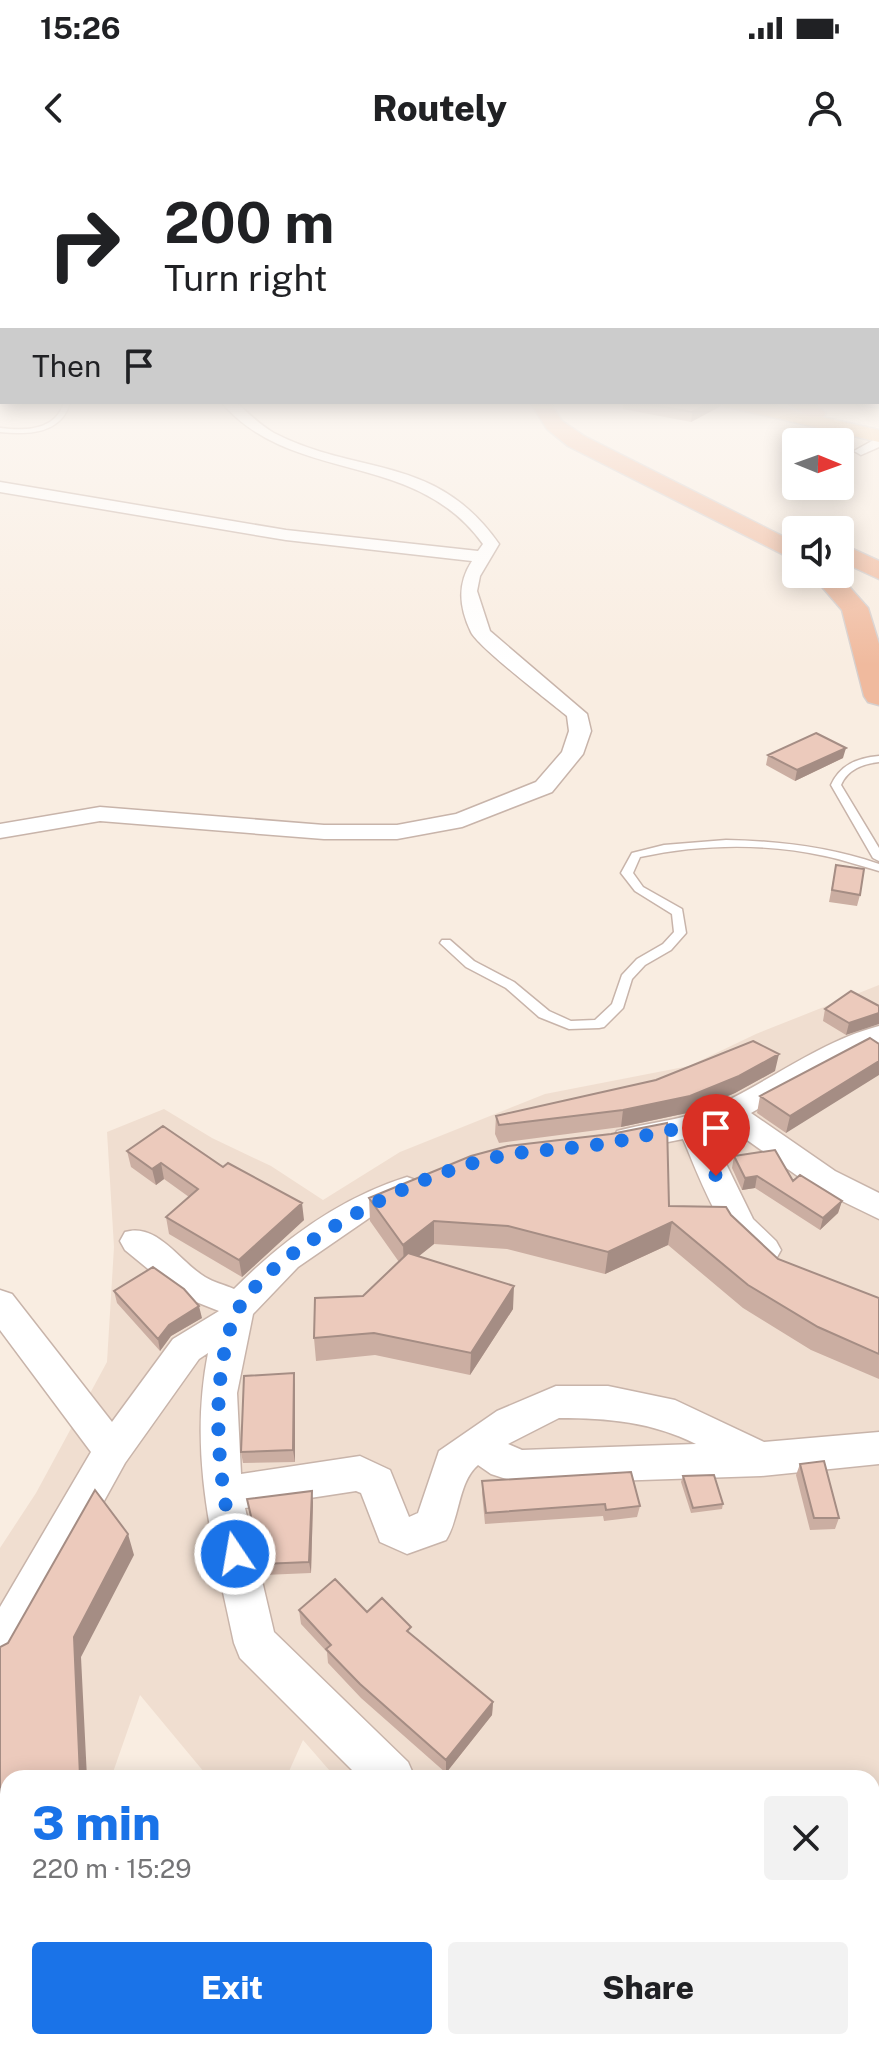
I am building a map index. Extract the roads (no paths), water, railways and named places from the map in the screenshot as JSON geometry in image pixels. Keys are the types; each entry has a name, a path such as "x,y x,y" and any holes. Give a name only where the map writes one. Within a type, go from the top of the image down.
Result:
{"highway":[{"path":"669,488 782,546"},
{"path":"706,488 782,524"},
{"path":"854,558 879,571"},
{"path":"837,588 855,608 879,696"}],"street":[{"path":"7,488 286,535 482,557"},
{"path":"0,831 100,814 324,832 397,832 462,820 544,787 572,754 580,731 577,714 481,633 468,591 471,576 491,544 483,528 456,502 427,488"},
{"path":"593,1145 692,1126 729,1112 802,1071 879,1035"},
{"path":"729,1112 824,1179 879,1207"},
{"path":"692,1126 740,1227 785,1270"},
{"path":"0,1647 112,1451 186,1349 236,1313 286,1258 364,1206 432,1179"},
{"path":"137,1241 193,1287 236,1313"},
{"path":"0,1304 112,1451"},
{"path":"236,1313 219,1393 222,1494 255,1643 384,1770"},
{"path":"222,1494 360,1473 376,1482 394,1529 407,1536 432,1527 453,1463 510,1422 556,1402 608,1402 675,1416 761,1459"},
{"path":"476,1444 505,1462 522,1467 761,1459 879,1448"}],"lane":[{"path":"879,759 852,766 839,775 836,785 879,858"},
{"path":"446,943 470,964 510,985 544,1014 569,1025 599,1024 618,1005 626,978 633,970 667,947 680,933 678,912 639,889 627,873 636,855 667,846 752,845 855,858 879,868"}]}
